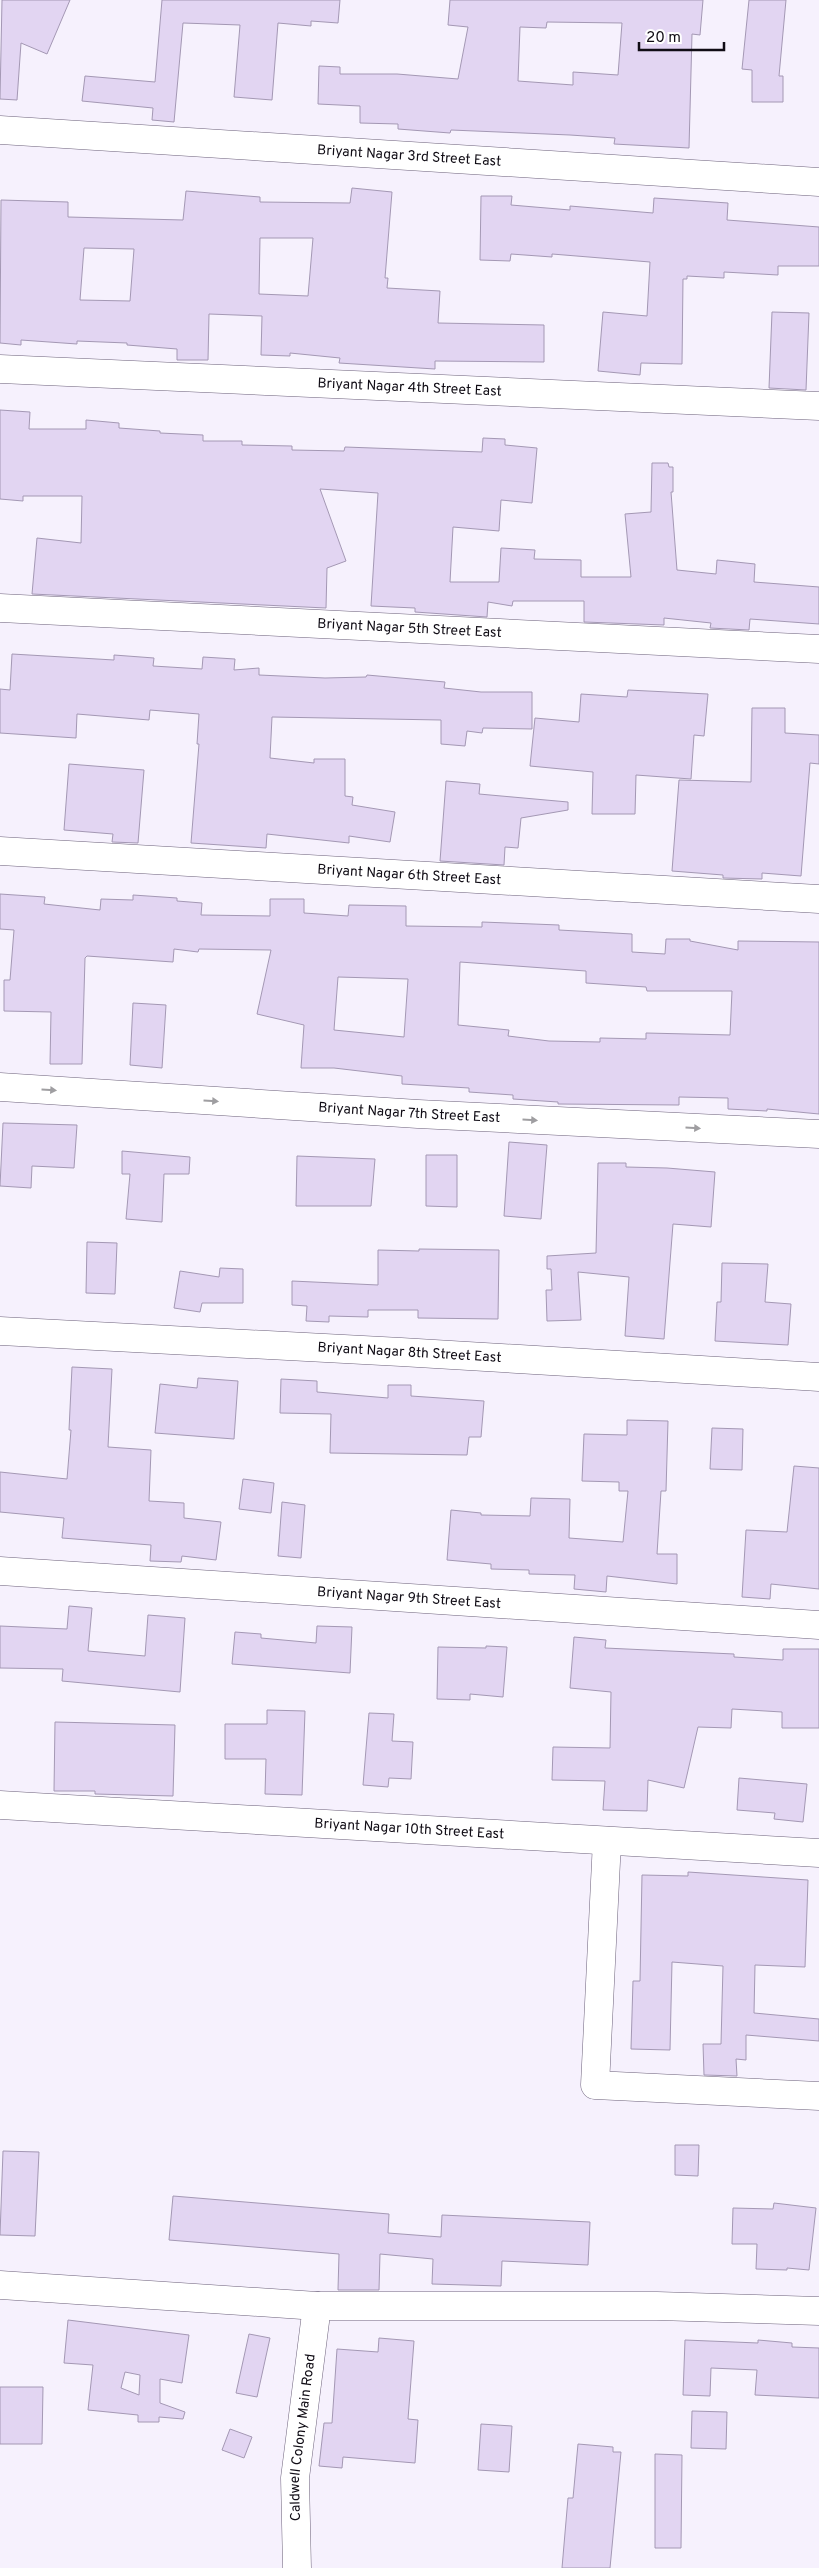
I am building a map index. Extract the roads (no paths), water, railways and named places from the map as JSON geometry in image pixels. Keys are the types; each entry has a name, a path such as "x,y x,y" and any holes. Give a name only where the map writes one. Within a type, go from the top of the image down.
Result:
{"street":[{"name":"Briyant Nagar 3rd Street East","path":"0,130 819,182"},
{"name":"Briyant Nagar 4th Street East","path":"0,369 819,406"},
{"name":"Briyant Nagar 5th Street East","path":"0,608 819,649"},
{"name":"Briyant Nagar 6th Street East","path":"0,850 819,899"},
{"name":"Briyant Nagar 7th Street East","path":"0,1087 418,1114 819,1134"},
{"name":"Briyant Nagar 8th Street East","path":"0,1331 401,1352 819,1377"},
{"name":"Briyant Nagar 9th Street East","path":"0,1571 819,1625"},
{"name":"Briyant Nagar 10th Street East","path":"0,1805 819,1853"},
{"path":"608,1841 595,2085 819,2096"},
{"path":"0,2284 317,2306 657,2306 819,2311"},
{"name":"Caldwell Colony Main Road","path":"297,2568 295,2478 317,2306"}]}
